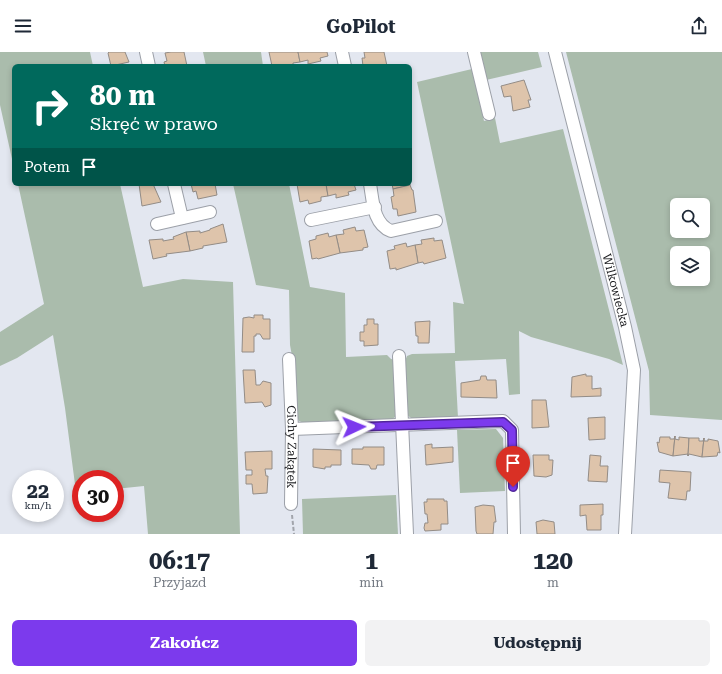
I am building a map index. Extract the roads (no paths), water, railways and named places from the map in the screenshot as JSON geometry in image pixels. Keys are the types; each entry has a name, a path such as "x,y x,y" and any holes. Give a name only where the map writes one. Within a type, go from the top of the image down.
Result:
{"street":[{"path":"146,52 149,64"},
{"path":"342,52 345,64"},
{"path":"474,52 489,114"},
{"name":"Wilkowiecka","path":"555,52 626,327 634,370 625,534"},
{"path":"174,186 182,218"},
{"path":"370,186 380,225 391,231 436,221"},
{"path":"311,220 375,207"},
{"path":"156,224 210,212"},
{"path":"399,356 407,534"},
{"name":"Cichy Zakątek","path":"289,359 292,429 292,504"},
{"path":"292,429 503,422 510,426 512,430 514,534"}]}
